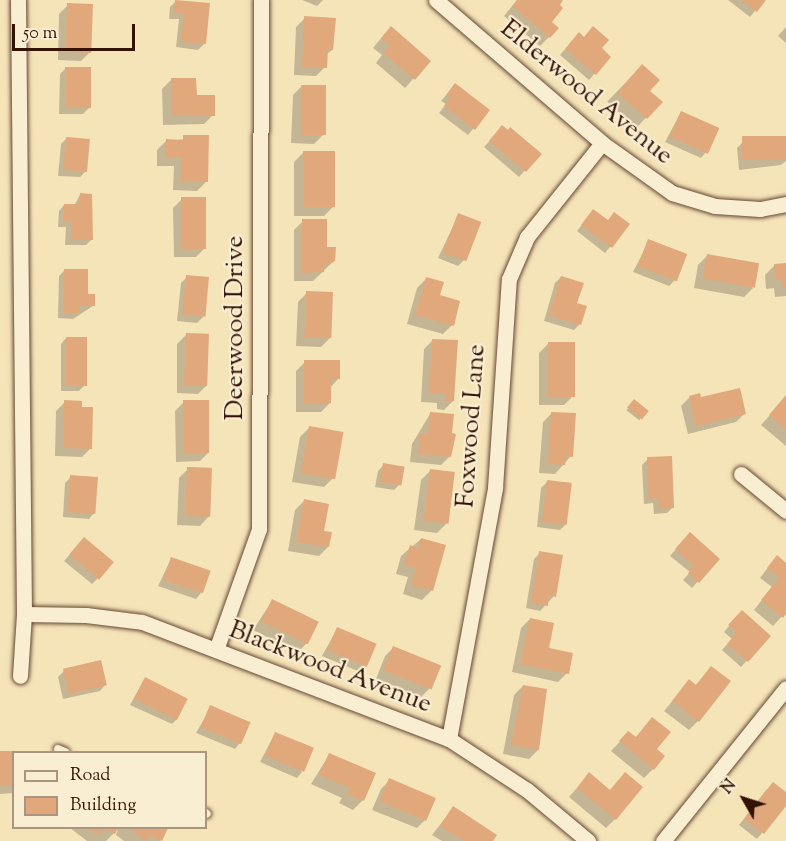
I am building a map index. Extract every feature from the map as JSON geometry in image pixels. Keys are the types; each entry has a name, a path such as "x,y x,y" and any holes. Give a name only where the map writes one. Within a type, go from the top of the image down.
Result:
{"street":[{"path":"18,0 24,614 20,676"},
{"name":"Deerwood Drive","path":"216,650 259,529 261,0"},
{"name":"Elderwood Avenue","path":"436,0 602,143 683,196 715,206 760,209 786,204"},
{"name":"Foxwood Lane","path":"449,740 495,488 509,279 527,237 602,143"},
{"path":"741,474 786,511"},
{"name":"Blackwood Avenue","path":"24,614 86,615 142,622 449,740 527,790 588,841"},
{"path":"663,841 786,688"}],"building":[{"path":"175,0 210,3 206,44 181,42 184,14 174,13"},
{"path":"517,0 562,0 559,4 563,8 552,22 559,28 550,38 512,6"},
{"path":"741,0 766,0 757,12"},
{"path":"67,3 93,4 91,53 65,52"},
{"path":"304,16 336,18 333,50 328,50 327,68 302,67"},
{"path":"391,26 431,61 415,80 383,53 390,46 381,38"},
{"path":"593,26 609,40 602,48 611,57 596,75 565,49 579,32 584,37"},
{"path":"642,64 660,80 650,91 663,102 647,119 617,93"},
{"path":"65,67 91,67 91,108 65,108"},
{"path":"171,78 196,78 197,95 215,95 215,116 171,116"},
{"path":"455,83 490,110 475,130 444,106 450,98 446,95"},
{"path":"301,85 326,85 326,135 301,135"},
{"path":"681,111 719,128 708,154 670,137"},
{"path":"502,125 508,130 510,127 542,154 526,172 489,141"},
{"path":"183,135 209,135 208,182 181,182 182,158 165,157 166,139 183,140"},
{"path":"742,136 786,136 786,160 742,160"},
{"path":"66,137 90,139 87,172 63,170"},
{"path":"303,151 335,151 335,207 303,207"},
{"path":"80,193 92,194 93,240 71,239 71,222 63,221 64,204 79,204"},
{"path":"181,197 206,197 206,249 181,249"},
{"path":"593,209 608,220 614,212 630,224 612,248 581,225"},
{"path":"458,213 481,222 466,261 443,252"},
{"path":"302,219 327,219 327,247 336,247 335,261 324,266 324,272 302,273"},
{"path":"648,239 687,254 677,281 638,266"},
{"path":"707,254 759,263 755,288 703,279"},
{"path":"786,263 786,288 783,289 782,280 775,280 774,264"},
{"path":"64,269 88,269 88,294 95,294 95,306 80,306 80,313 64,313"},
{"path":"186,275 209,277 205,317 183,315"},
{"path":"561,276 584,283 577,303 587,306 581,325 549,315"},
{"path":"426,277 444,282 440,295 460,301 454,326 415,315"},
{"path":"306,291 333,292 331,338 304,337"},
{"path":"186,333 209,334 207,386 184,385"},
{"path":"66,337 87,337 87,386 66,386"},
{"path":"432,339 458,340 454,401 445,401 445,394 429,393"},
{"path":"548,342 575,342 575,397 548,397"},
{"path":"304,360 340,360 340,379 331,380 331,403 304,404"},
{"path":"740,388 746,414 696,426 689,396 700,393 701,397"},
{"path":"786,395 786,430 769,415"},
{"path":"634,399 649,411 642,420 627,408"},
{"path":"64,400 82,401 82,407 93,407 92,449 63,448"},
{"path":"183,400 209,400 209,453 183,453"},
{"path":"430,412 454,414 452,433 456,434 451,457 418,454 420,434 428,434"},
{"path":"551,412 576,413 573,457 566,456 565,465 548,464"},
{"path":"309,426 343,432 335,479 301,473"},
{"path":"672,456 674,508 659,509 658,498 649,499 647,457"},
{"path":"383,463 405,467 401,486 380,482"},
{"path":"187,467 212,468 210,517 185,516"},
{"path":"430,469 455,472 448,524 424,521"},
{"path":"70,475 98,477 95,514 67,512"},
{"path":"547,480 572,483 567,525 542,522"},
{"path":"304,499 329,504 324,531 332,532 329,547 296,542"},
{"path":"690,532 720,559 699,583 688,573 694,566 675,549"},
{"path":"84,537 114,562 99,580 69,555"},
{"path":"421,538 446,545 433,591 411,585 416,568 404,565 410,545 418,548"},
{"path":"539,551 563,555 556,597 549,595 548,606 531,603"},
{"path":"777,555 786,563 786,614 783,618 761,600 779,578 767,568"},
{"path":"171,557 211,571 203,593 163,580"},
{"path":"272,599 319,622 308,644 261,621"},
{"path":"742,610 771,636 748,662 727,644 737,632 728,625"},
{"path":"530,618 554,623 549,648 573,653 569,674 520,664"},
{"path":"337,627 377,644 367,667 327,650"},
{"path":"393,646 441,665 431,690 383,670"},
{"path":"101,660 107,685 69,694 63,669"},
{"path":"711,666 731,681 699,722 672,701 689,679 696,685"},
{"path":"145,677 188,699 177,720 134,698"},
{"path":"523,685 547,689 539,750 511,745"},
{"path":"210,705 251,722 241,744 201,727"},
{"path":"652,717 671,732 657,749 665,756 654,770 619,741 628,731 636,737"},
{"path":"275,732 314,748 304,772 265,756"},
{"path":"0,751 12,751 12,786 0,786"},
{"path":"329,753 376,773 364,801 347,794 350,788 319,775"},
{"path":"589,772 610,790 625,772 643,787 616,820 577,788"},
{"path":"389,778 436,798 426,821 379,801"},
{"path":"773,782 786,792 786,806 764,834 744,819"},
{"path":"453,806 497,835 493,841 464,841 440,826"},
{"path":"91,829 103,829 101,835 90,831"},
{"path":"103,829 118,829 115,834"},
{"path":"129,829 168,829 162,841 149,836 145,841"}]}
